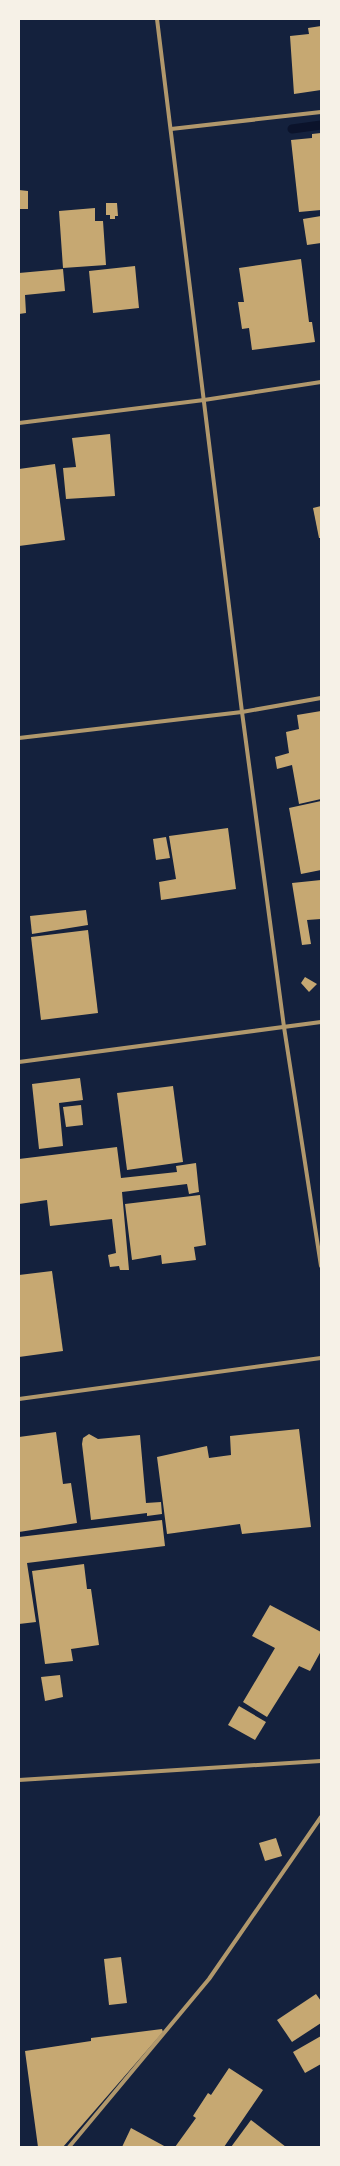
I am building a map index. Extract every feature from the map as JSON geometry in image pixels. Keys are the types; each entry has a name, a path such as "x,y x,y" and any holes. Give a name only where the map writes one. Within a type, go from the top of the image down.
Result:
{"street":[{"path":"157,19 242,712 284,1027 321,1266"},
{"path":"171,129 321,112"},
{"path":"19,423 204,400 321,382"},
{"path":"19,738 242,712 321,698"},
{"path":"19,1062 321,1022"},
{"path":"19,1399 321,1358"},
{"path":"19,1780 321,1762"},
{"path":"69,2147 209,1980 321,1817"}],"building":[{"path":"321,26 321,90 294,94 290,36 309,34 308,28"},
{"path":"321,133 321,210 299,212 291,140 312,138 312,134"},
{"path":"19,190 28,191 28,209 19,209"},
{"path":"106,203 117,203 118,216 115,216 115,219 110,219 110,215 106,215"},
{"path":"95,208 95,221 103,221 106,265 63,268 59,211"},
{"path":"321,216 321,243 307,245 303,219"},
{"path":"301,259 309,322 312,322 315,342 252,350 249,328 242,329 238,302 244,302 239,268"},
{"path":"135,266 139,308 93,313 89,271"},
{"path":"63,269 65,291 25,295 26,313 19,314 19,273"},
{"path":"110,434 115,496 66,499 63,468 76,467 72,438"},
{"path":"55,464 65,540 19,546 19,469"},
{"path":"321,506 321,538 319,538 313,508"},
{"path":"321,711 321,799 299,804 292,765 277,769 275,757 289,753 286,732 299,729 297,715"},
{"path":"321,801 321,870 301,874 289,808"},
{"path":"228,828 236,889 161,900 159,882 176,879 169,836"},
{"path":"166,837 170,858 156,860 153,839"},
{"path":"321,880 321,919 307,920 311,944 302,945 292,883"},
{"path":"86,910 88,925 32,934 30,916"},
{"path":"88,930 98,1013 41,1020 31,937"},
{"path":"305,977 317,984 309,992 301,983"},
{"path":"80,1078 83,1100 59,1103 63,1146 39,1149 32,1084"},
{"path":"173,1086 183,1162 127,1170 117,1093"},
{"path":"81,1105 83,1125 66,1127 63,1107"},
{"path":"117,1147 121,1178 177,1172 176,1166 196,1163 199,1192 189,1194 187,1184 122,1192 129,1270 120,1270 119,1266 110,1267 108,1255 116,1253 112,1219 50,1226 47,1200 19,1204 19,1159"},
{"path":"200,1195 206,1245 194,1247 196,1260 162,1264 161,1255 132,1260 125,1204"},
{"path":"52,1271 63,1351 19,1357 19,1275"},
{"path":"299,1429 311,1527 242,1534 240,1524 167,1534 157,1457 207,1446 209,1458 231,1455 230,1436"},
{"path":"56,1432 63,1484 71,1483 77,1523 19,1532 19,1437"},
{"path":"89,1434 98,1439 140,1435 146,1503 161,1502 162,1514 147,1516 147,1513 91,1520 82,1444 83,1438"},
{"path":"162,1520 165,1546 27,1563 36,1622 19,1624 19,1537"},
{"path":"84,1564 87,1589 91,1589 99,1645 71,1649 73,1661 45,1664 32,1571"},
{"path":"270,1605 321,1632 321,1651 310,1671 299,1666 267,1717 243,1702 275,1648 252,1636"},
{"path":"60,1675 63,1697 45,1701 41,1677"},
{"path":"239,1706 266,1722 255,1740 228,1725"},
{"path":"276,1838 282,1856 265,1861 259,1843"},
{"path":"121,1957 127,2003 109,2005 104,1959"},
{"path":"316,1994 321,2001 321,2023 292,2042 277,2020"},
{"path":"162,2029 163,2032 63,2147 38,2147 25,2051 91,2041 91,2038"},
{"path":"321,2036 321,2064 305,2073 293,2052"},
{"path":"229,2068 263,2090 224,2147 175,2147 196,2118 193,2116 208,2093 211,2095"},
{"path":"251,2120 286,2147 231,2147"},
{"path":"131,2128 166,2147 122,2147"}],"waterway":[{"path":"292,129 321,125"}]}
